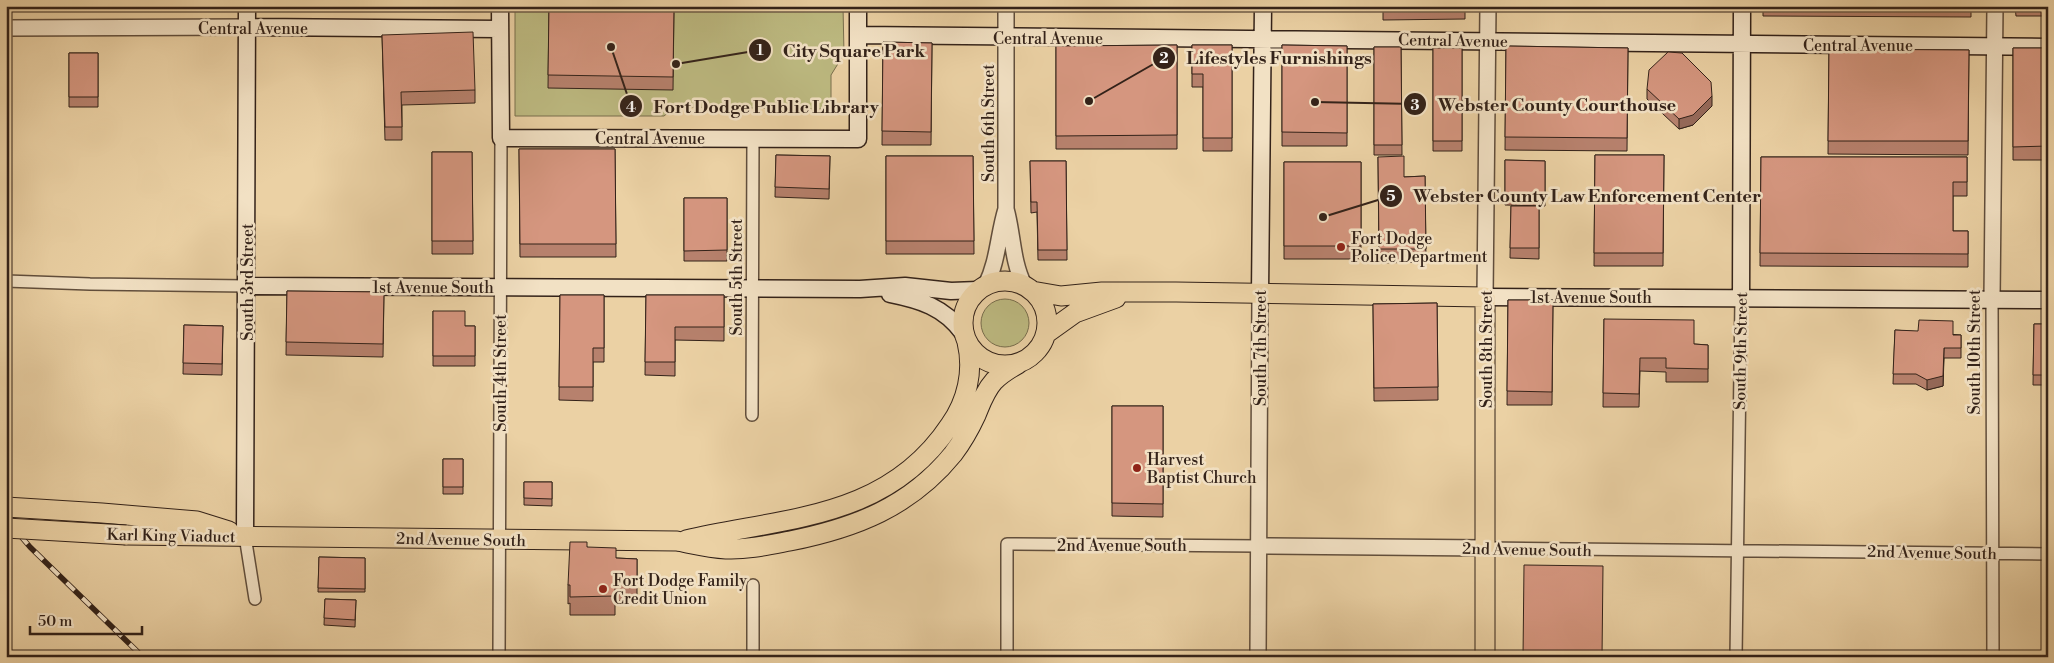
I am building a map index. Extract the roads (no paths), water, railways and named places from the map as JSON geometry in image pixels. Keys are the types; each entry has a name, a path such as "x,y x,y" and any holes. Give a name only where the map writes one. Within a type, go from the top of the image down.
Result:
{"main road":[{"name":"South 3rd Street","path":"245,536 247,6"},
{"name":"South 4th Street","path":"500,6 501,138"},
{"path":"858,6 858,35"},
{"name":"South 7th Street","path":"1260,293 1263,6"},
{"name":"South 9th Street","path":"1741,299 1742,6"},
{"name":"Central Avenue","path":"247,27 499,29"},
{"name":"Central Avenue","path":"501,138 858,139 858,35 1006,38 2048,47"},
{"name":"1st Avenue South","path":"247,286 860,289 905,286 951,291 982,288 1003,281 1061,296 1095,292 1486,297 2048,300"},
{"path":"965,337 964,314 967,304 982,288"},
{"path":"1028,288 1044,306 1047,316 1047,333"},
{"name":"1st Avenue South","path":"860,289 916,300 936,307 955,322 976,355 993,364 1009,366 1018,364 1034,355 1040,348 1047,333 1064,320 1090,306 1134,293"},
{"name":"South 8th Street","path":"1485,657 1486,297"},
{"name":"2nd Avenue South","path":"677,542 810,516 862,499 883,488 925,456 938,443 954,420 962,403 970,376 970,361 965,337"},
{"name":"2nd Avenue South","path":"245,536 677,542 725,549 769,545 831,531 862,521 888,509 917,490 939,470 954,452 965,436 992,383 1002,373 1018,364"},
{"name":"Karl King Viaduct","path":"6,507 102,513 197,522 245,536"},
{"name":"Karl King Viaduct","path":"6,528 196,538 245,536"}],"street":[{"name":"South 6th Street","path":"982,288 996,263 1000,228 1006,208 1006,6"},
{"name":"South 8th Street","path":"1486,297 1488,6"},
{"name":"South 10th Street","path":"1993,657 1992,299 1995,6"},
{"name":"Central Avenue","path":"6,28 247,27"},
{"name":"South 4th Street","path":"499,657 501,138"},
{"name":"South 5th Street","path":"752,415 753,138"},
{"name":"South 6th Street","path":"1006,208 1012,228 1016,266 1028,288"},
{"name":"1st Avenue South","path":"6,280 100,285 247,286"},
{"name":"South 7th Street","path":"1258,657 1260,293"},
{"name":"South 9th Street","path":"1736,657 1741,299"},
{"path":"245,536 255,599"},
{"name":"2nd Avenue South","path":"1007,657 1007,544 2048,554"},
{"path":"752,585 753,657"}],"railway":[{"path":"6,519 30,547 143,657"}],"place":[{"name":"Fort Dodge Public Library","path":"611,47"},
{"name":"City Square Park","path":"676,64"},
{"name":"Lifestyles Furnishings","path":"1089,101"},
{"name":"Webster County Courthouse","path":"1315,102"},
{"name":"Webster County Law Enforcement Center","path":"1323,217"},
{"name":"Fort Dodge Police Department","path":"1341,247"},
{"name":"Harvest Baptist Church","path":"1137,468"},
{"name":"Fort Dodge Family Credit Union","path":"603,589"}]}
